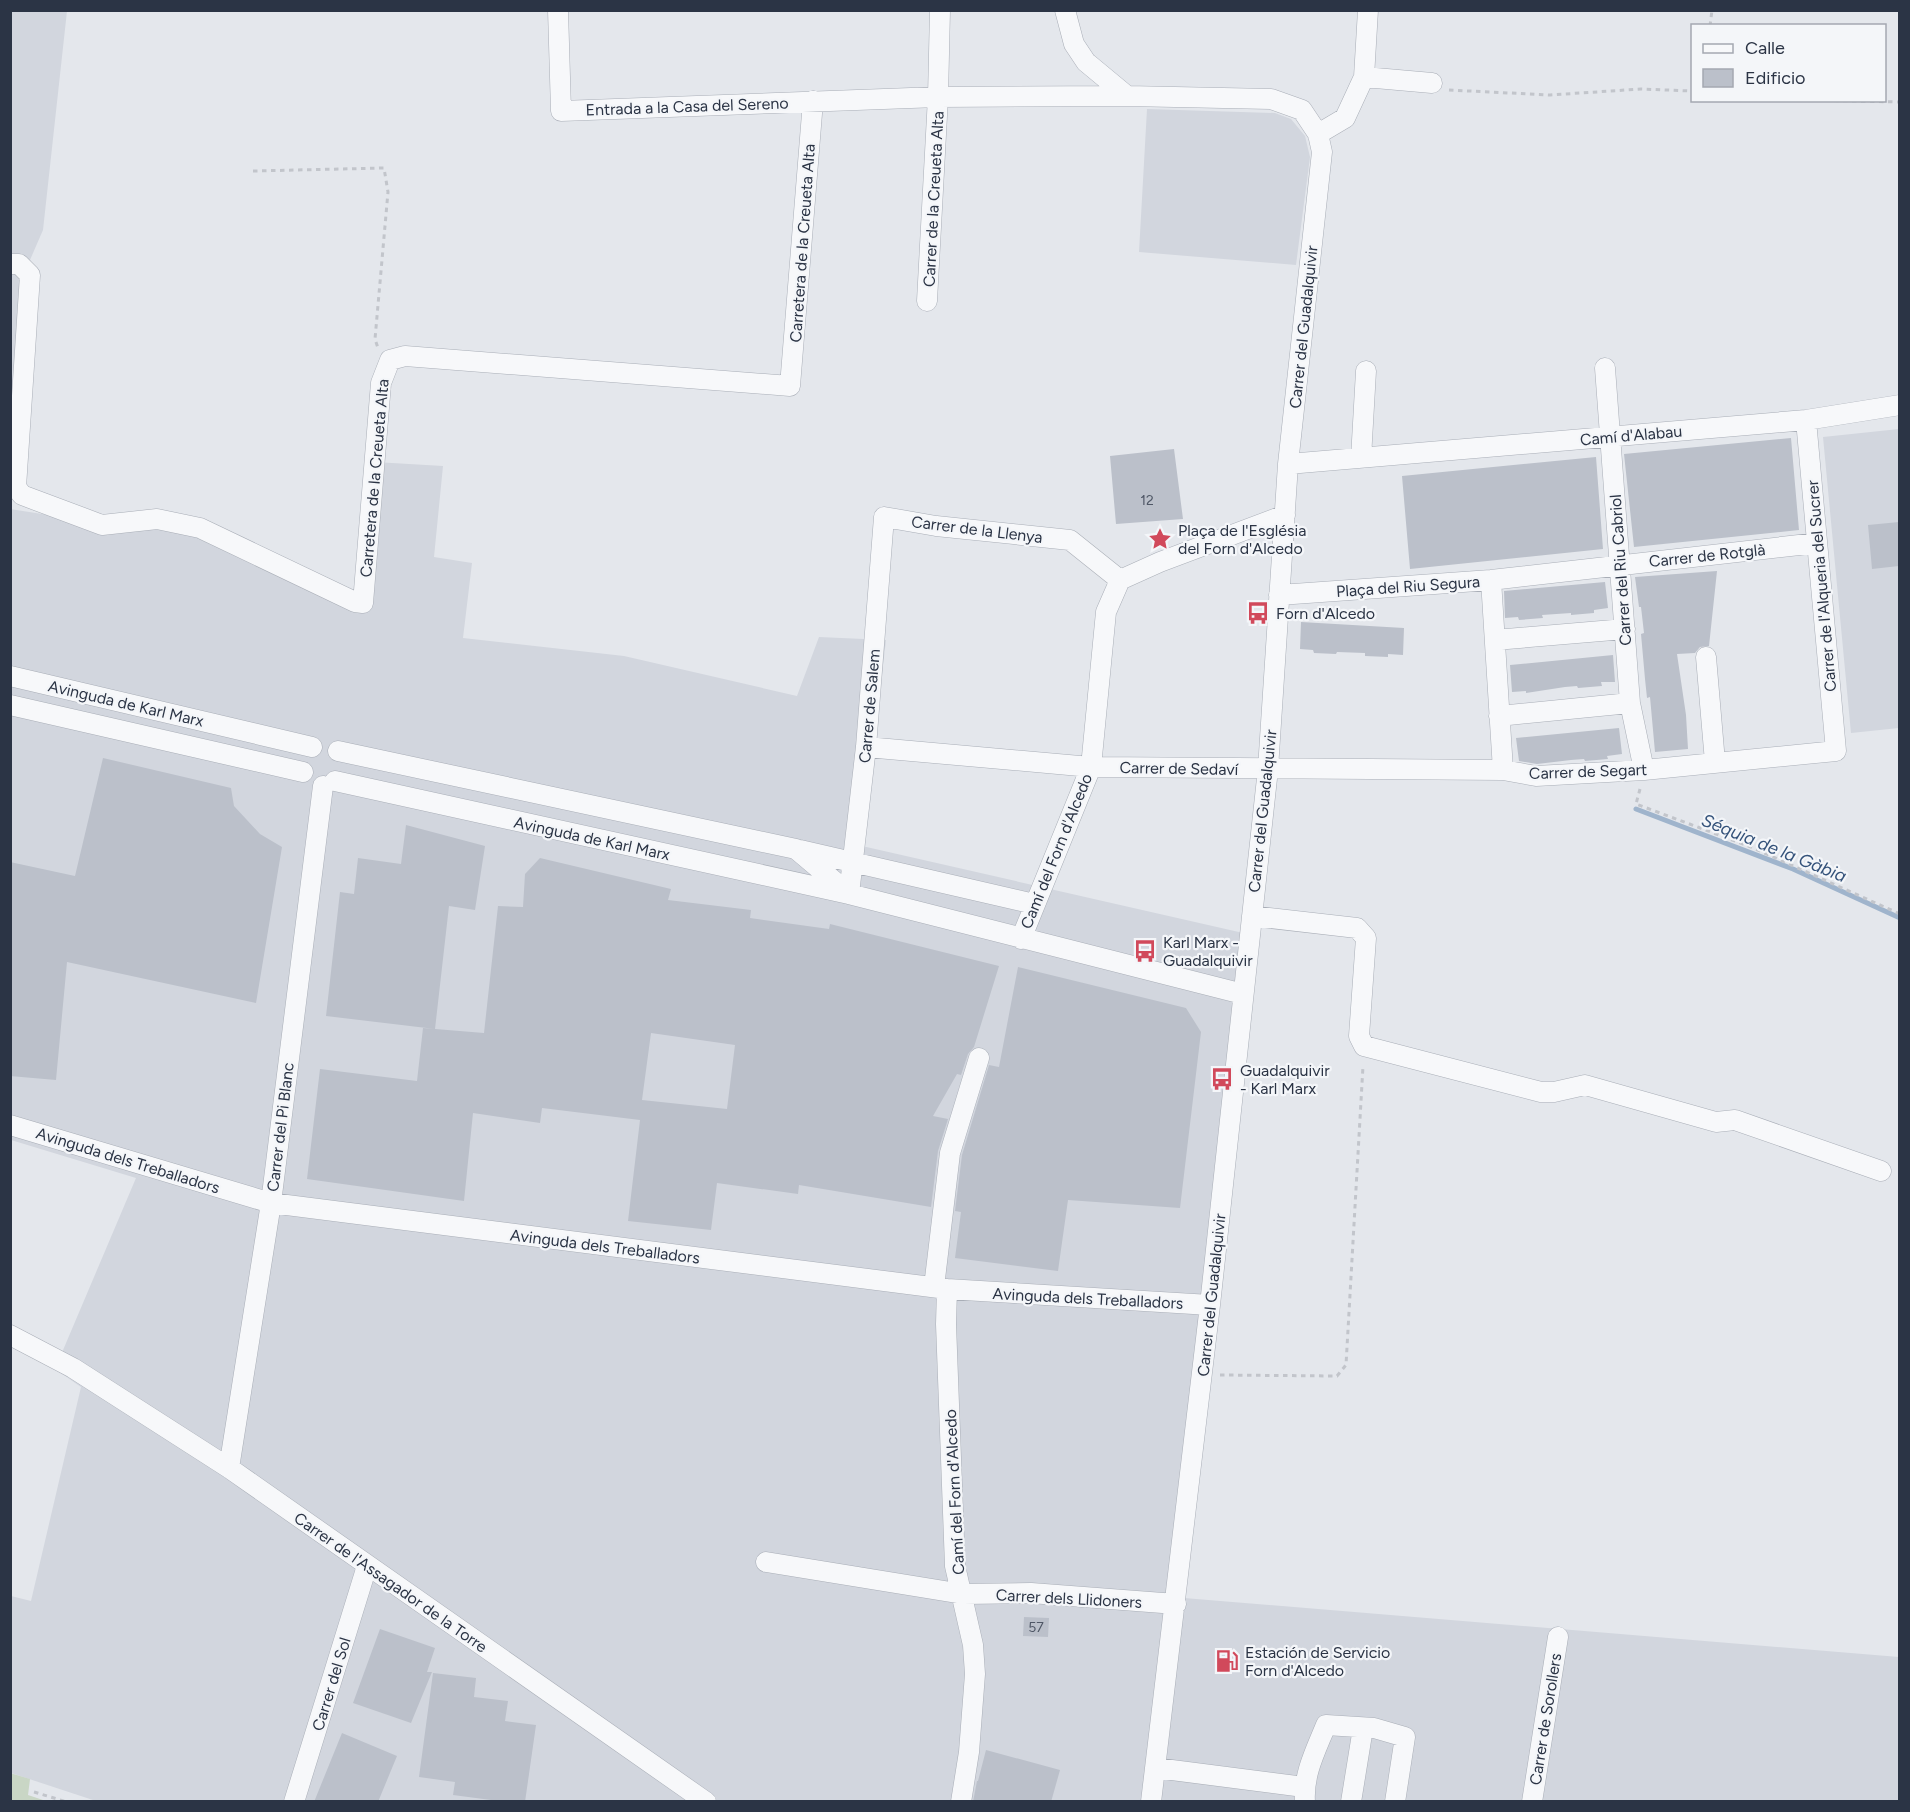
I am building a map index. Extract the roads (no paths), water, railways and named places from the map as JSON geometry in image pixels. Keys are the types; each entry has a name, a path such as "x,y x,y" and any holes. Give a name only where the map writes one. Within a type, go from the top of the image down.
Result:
{"street":[{"name":"Entrada a la Casa del Sereno","path":"558,10 561,111 813,101"},
{"path":"938,97 940,10"},
{"path":"1065,10 1074,45 1086,62 1127,96"},
{"path":"1318,134 1345,118 1364,77 1368,10"},
{"path":"1364,77 1432,82"},
{"name":"Carrer de la Creueta Alta","path":"813,101 938,97 1127,96"},
{"name":"Carrer del Guadalquivir","path":"1127,96 1271,99 1302,110 1318,134 1322,152 1288,464 1268,769 1210,1305 1151,1802"},
{"name":"Carrer de la Creueta Alta","path":"927,301 938,97"},
{"name":"Carretera de la Creueta Alta","path":"10,264 19,264 30,275 16,487 22,495 102,525 157,519 201,528 355,602 363,603 381,382 390,360 405,356 790,386 813,101"},
{"name":"Carrer del Riu Cabriol","path":"1605,368 1630,703 1644,770"},
{"path":"1361,459 1366,371"},
{"name":"Camí d'Alabau","path":"1288,464 1806,420 1899,405"},
{"name":"Carrer de l'Alqueria del Sucrer","path":"1806,420 1836,751"},
{"path":"1120,580 1160,562 1285,515"},
{"name":"Carrer de la Llenya","path":"884,517 936,526 1070,540 1120,580"},
{"name":"Carrer de Salem","path":"849,894 866,747 884,517"},
{"name":"Carrer de Rotglà","path":"1491,580 1817,543"},
{"name":"Camí del Forn d'Alcedo","path":"1021,939 1091,767 1106,612 1120,580"},
{"name":"Plaça del Riu Segura","path":"1279,595 1491,580 1503,770"},
{"path":"1494,640 1625,629"},
{"path":"1706,657 1715,762"},
{"name":"Avinguda de Karl Marx","path":"10,676 312,747"},
{"path":"1499,716 1630,703"},
{"name":"Avinguda de Karl Marx","path":"10,705 303,772"},
{"path":"323,744 330,745 338,751 343,760 342,773 329,783 313,784 307,780 303,772 302,760 305,753 312,747 323,744"},
{"name":"Carrer de Sedaví","path":"866,747 1091,767 1268,769"},
{"name":"Avinguda de Karl Marx","path":"338,751 853,861 1034,904"},
{"name":"Carrer de Segart","path":"1268,769 1503,770 1536,776 1644,770 1836,751"},
{"name":"Avinguda de Karl Marx","path":"329,783 849,894 1243,994"},
{"name":"Carrer del Pi Blanc","path":"229,1468 271,1203 329,783"},
{"name":"Avinguda de Karl Marx","path":"796,849 849,894"},
{"path":"1252,916 1357,928 1366,938 1359,1036 1364,1046 1541,1092 1554,1092 1585,1085 1716,1122 1735,1120 1881,1171"},
{"name":"Camí del Forn d'Alcedo","path":"961,1802 969,1752 975,1674 973,1645 955,1566 946,1324 940,1288 950,1153 980,1058"},
{"name":"Avinguda dels Treballadors","path":"10,1125 271,1203 940,1288 1210,1305"},
{"name":"Carrer de l'Assagador de la Torre","path":"10,1335 74,1368 229,1468 706,1802"},
{"name":"Carrer dels Llidoners","path":"766,1562 963,1594 1031,1593 1176,1604"},
{"name":"Carrer del Sol","path":"294,1802 367,1566"},
{"name":"Carrer de Sorollers","path":"1532,1802 1558,1637"},
{"path":"1156,1768 1305,1795 1312,1760 1326,1725 1374,1728 1405,1737 1395,1802"},
{"path":"1351,1802 1363,1728"}],"waterway":[{"name":"Séquia de la Gàbia","path":"1636,809 1793,869 1900,918"}],"place":[{"name":"Plaça de l'Església del Forn d'Alcedo","path":"1160,539"},
{"name":"Forn d'Alcedo","path":"1258,613"},
{"name":"Karl Marx - Guadalquivir","path":"1145,951"},
{"name":"Guadalquivir - Karl Marx","path":"1222,1079"},
{"name":"Estación de Servicio Forn d'Alcedo","path":"1227,1661"}]}
